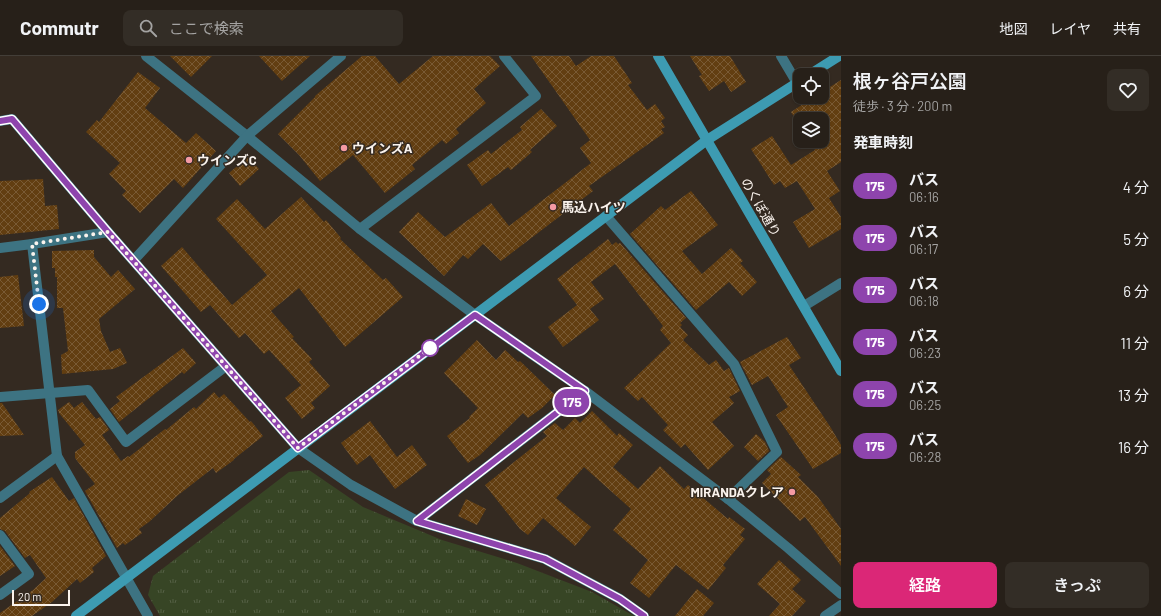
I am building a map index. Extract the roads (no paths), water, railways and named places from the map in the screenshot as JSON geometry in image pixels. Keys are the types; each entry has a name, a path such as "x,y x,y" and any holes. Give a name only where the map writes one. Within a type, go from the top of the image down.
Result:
{"street":[{"path":"146,56 247,136 360,229 475,315 585,391 728,499 841,594"},
{"path":"360,229 536,96 504,56"},
{"name":"のくぼ通り","path":"658,56 841,371"},
{"path":"781,56 793,73"},
{"path":"820,68 839,56"},
{"path":"134,260 247,136 339,57"},
{"path":"76,616 707,140 793,86"},
{"path":"0,121 12,119 108,232 298,448 351,485 417,521 545,559 620,599 644,616"},
{"path":"606,216 734,364 777,452 728,499"},
{"path":"0,248 108,232"},
{"path":"32,244 56,456 148,616"},
{"path":"804,306 841,283"},
{"path":"0,397 88,390 126,442 226,366"},
{"path":"417,521 585,391"},
{"path":"0,498 56,456"},
{"path":"0,535 29,574 0,595"},
{"path":"826,616 841,605"}],"place":[{"name":"ウインズA","path":"344,148"},
{"name":"ウインズC","path":"189,160"},
{"name":"馬込ハイツ","path":"553,207"},
{"name":"MIRANDAクレア","path":"792,492"}]}
